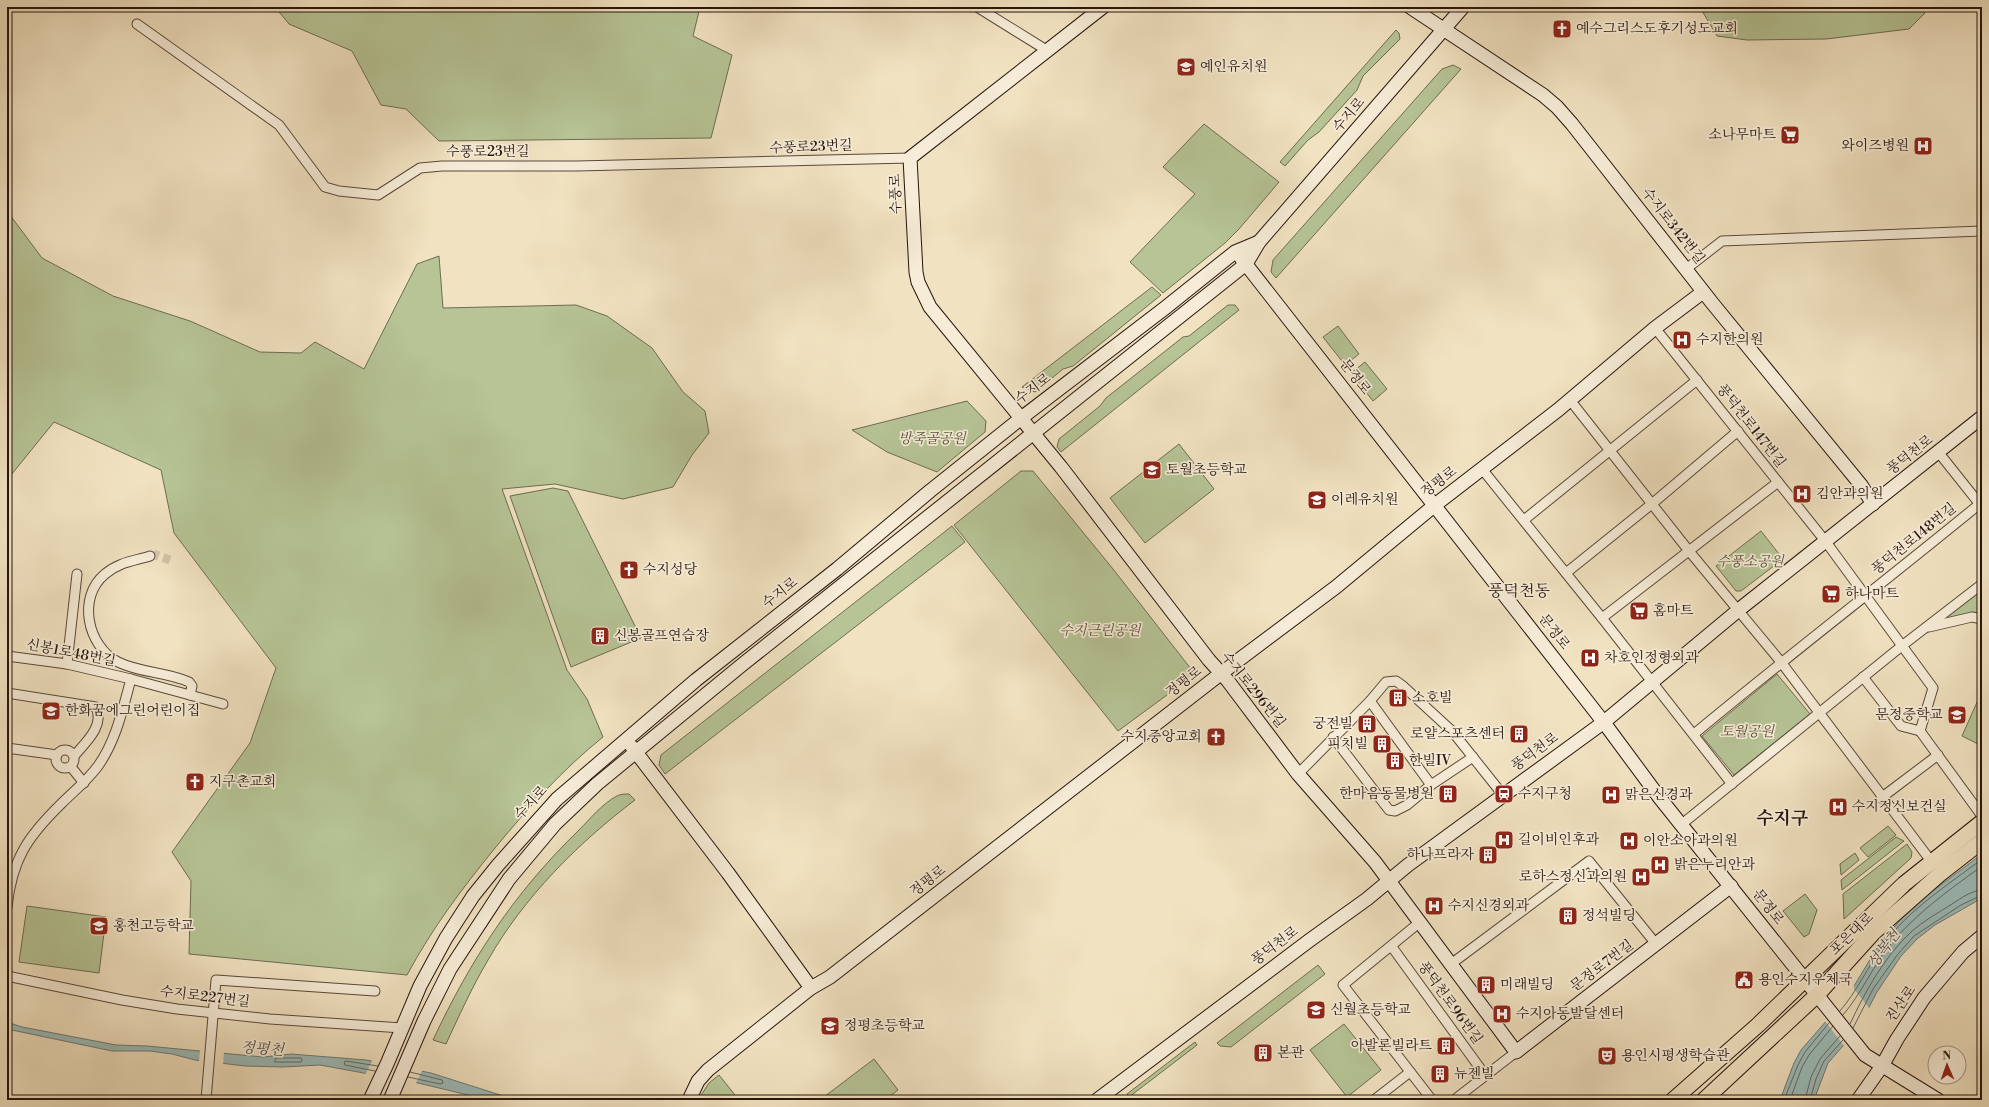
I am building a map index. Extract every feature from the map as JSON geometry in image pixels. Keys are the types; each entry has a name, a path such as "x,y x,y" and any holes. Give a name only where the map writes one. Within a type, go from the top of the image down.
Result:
{"main road":[{"name":"포은대로","path":"1673,1100 1758,1025 1904,884 1931,861 1982,822"},
{"name":"포은대로","path":"1704,1100 1817,995 1873,932 1941,873 1982,841"}],"street":[{"path":"977,7 1048,51"},
{"name":"수풍로","path":"1033,434 930,307 918,282 914,256 910,158 1104,7"},
{"name":"수지로342번길","path":"1410,7 1543,95 1557,107 1616,179 1704,292 1861,485 1873,504"},
{"name":"수지로","path":"390,1100 417,1038 450,969 509,879 555,824 597,784 756,654 1246,264 1259,242 1463,7"},
{"name":"수풍로23번길","path":"137,24 279,125 325,187 339,191 378,195 420,168 442,166 577,166 910,158"},
{"path":"1686,269 1722,241 1982,231"},
{"name":"수지로","path":"370,1100 432,962 473,896 522,837 557,799 696,680 837,569 930,491 1020,419 1165,308 1235,252 1259,242"},
{"name":"문정로","path":"1235,252 1246,264 1420,489 1435,505 1604,722 1659,796 1865,1055 1938,1100"},
{"name":"정평로","path":"688,1100 698,1082 708,1070 811,988 836,972 1221,674 1336,587 1435,505 1570,400 1655,328 1704,292"},
{"name":"풍덕천로147번길","path":"1655,328 1826,542"},
{"path":"1524,520 1697,380"},
{"path":"1570,400 1689,551 1781,662 1881,798 1931,861"},
{"name":"풍덕천로","path":"1097,1100 1367,899 1408,865 1604,722 1652,680 1738,610 1982,418"},
{"path":"1566,573 1738,431"},
{"name":"수지로296번길","path":"1033,434 1061,467 1298,774 1389,881 1516,1052"},
{"path":"1939,453 1981,504"},
{"path":"1482,469 1652,680 1732,784"},
{"path":"1602,618 1778,482"},
{"name":"풍덕천로148번길","path":"1866,597 1981,504"},
{"name":"풍덕천로148번길","path":"1826,542 1903,645 1933,688 1920,731"},
{"path":"150,556 123,563 111,569 100,579 91,600 89,615 90,628 98,644 113,659 128,665 189,682 192,686 190,695"},
{"path":"67,664 77,574"},
{"path":"1682,824 1903,645 1982,584"},
{"path":"1694,734 1781,662 1866,597"},
{"path":"1926,628 1972,617 1982,619"},
{"name":"신봉1로48번길","path":"7,656 67,664 131,679 223,704"},
{"path":"1863,677 1901,726 1920,731 1982,816"},
{"name":"신봉1로48번길","path":"7,907 10,879 29,838 62,802 84,783 108,750 124,707 131,679"},
{"path":"1298,774 1370,702 1386,682 1396,681 1452,731 1503,795"},
{"path":"7,693 96,707 97,717 95,731 74,756"},
{"path":"1370,702 1431,785"},
{"path":"1333,738 1389,810 1395,811 1407,806 1431,785 1473,757"},
{"path":"626,739 728,874 811,988"},
{"path":"8,749 57,755 64,750 70,751 74,756 74,762 71,767 65,769 59,766 56,761 57,755"},
{"path":"1881,798 1938,755"},
{"path":"71,767 84,783"},
{"path":"1451,964 1589,861 1656,944"},
{"name":"문정로7번길","path":"1454,1100 1731,886"},
{"path":"1420,922 1392,947 1344,985 1432,1100"},
{"name":"진산로","path":"1858,1100 1882,1066 1897,1039 1924,998 1963,952 1982,936"},
{"name":"풍덕천로96번길","path":"1392,947 1486,1075"},
{"name":"수지로227번길","path":"7,976 122,1000 213,1013 364,1027 400,1034"},
{"path":"206,1100 216,980 375,991"},
{"path":"1374,1100 1410,1072"}],"green space":[{"path":"275,7 700,7 693,36 732,55 711,138 439,141 406,109 381,105 352,51 289,24"},
{"path":"1697,7 1928,7 1924,14 1909,29 1826,39 1747,40 1717,36 1701,9"},
{"path":"1396,30 1399,33 1400,39 1363,76 1357,90 1319,132 1308,140 1285,166 1280,162"},
{"path":"1453,65 1461,69 1276,278 1271,272 1273,260 1442,69"},
{"path":"1204,124 1279,182 1239,229 1225,243 1163,293 1130,262 1195,194 1163,167"},
{"path":"7,211 42,258 113,296 190,321 260,352 301,353 315,342 364,369 417,264 439,256 443,308 576,305 607,316 652,348 683,392 705,411 709,433 692,455 673,487 623,499 555,484 502,489 567,670 587,699 603,737 573,763 546,790 495,848 448,909 407,975 189,954 191,881 172,852 250,743 276,668 174,533 161,470 54,422 7,480"},
{"path":"1152,287 1161,295 1073,366 1063,369 1035,392 1022,387"},
{"path":"1228,305 1235,305 1239,310 1061,452 1057,447 1059,439 1100,406 1106,398 1183,337 1189,336"},
{"path":"1338,326 1359,354 1345,365 1323,337"},
{"path":"1365,362 1387,389 1373,401 1351,373"},
{"name":"방죽골공원","path":"967,401 986,421 985,432 937,472 887,452 852,430"},
{"path":"1179,444 1214,489 1145,543 1110,498"},
{"name":"수지근린공원","path":"1021,471 1033,471 1113,569 1191,669 1186,681 1118,731 954,525"},
{"name":"신봉골프연습장","path":"553,488 568,491 641,638 571,667 510,496"},
{"path":"952,526 965,542 665,774 659,765 661,755"},
{"name":"수풍소공원","path":"1761,531 1783,559 1741,591 1736,591 1716,566"},
{"path":"1982,589 1982,615 1940,621"},
{"name":"토월공원","path":"1777,674 1810,714 1734,775 1702,736"},
{"path":"1982,691 1982,746 1962,736"},
{"path":"621,794 629,794 635,800 593,834 573,853 535,893 518,914 482,970 446,1044 433,1040 463,982 496,928 514,903 534,878 597,812 617,796"},
{"path":"1888,826 1896,835 1868,857 1860,848"},
{"path":"1896,837 1904,841 1842,890 1841,880"},
{"path":"1907,844 1912,852 1911,858 1844,919 1843,894"},
{"path":"1855,853 1859,860 1841,875 1840,864"},
{"path":"1805,894 1817,910 1809,934 1804,937 1783,911"},
{"path":"27,906 106,917 99,973 19,962"},
{"path":"1318,965 1325,974 1231,1047 1220,1046 1217,1043"},
{"path":"1344,1024 1381,1070 1347,1097 1310,1050"},
{"path":"1195,1042 1197,1045 1129,1097 1127,1094"},
{"path":"874,1059 898,1090 885,1100 820,1100"},
{"path":"719,1075 739,1100 698,1100 709,1083"}],"water":[{"name":"성복천","path":"1982,854 1982,898 1935,925 1917,939 1901,956 1877,992 1857,1030 1828,1063 1814,1100 1780,1100 1794,1063 1801,1050 1848,996 1880,943 1902,918 1930,893"},
{"name":"정평천","path":"7,1022 22,1027 116,1045 147,1046 263,1057 291,1054 366,1060 431,1073 516,1100 489,1100 418,1083 320,1065 283,1067 245,1066 195,1060 172,1054 150,1051 112,1051 7,1029"}],"pier":[{"path":"1854,982 1854,989 1870,1009 1858,1031 1845,1047 1824,1020 1846,995"},
{"path":"200,1049 224,1052 223,1065 199,1062"},
{"path":"373,1059 423,1069 415,1085 365,1075"}],"tunnel":[{"path":"150,556 156,555 170,560"}],"place":[{"name":"예수그리스도후기성도교회","path":"1562,29"},
{"name":"예인유치원","path":"1186,67"},
{"name":"소나무마트","path":"1790,135"},
{"name":"와이즈병원","path":"1923,146"},
{"name":"수지한의원","path":"1682,340"},
{"name":"토월초등학교","path":"1152,470"},
{"name":"김안과의원","path":"1802,494"},
{"name":"이레유치원","path":"1317,500"},
{"name":"수지성당","path":"629,570"},
{"name":"하나마트","path":"1831,594"},
{"name":"홈마트","path":"1639,611"},
{"name":"신봉골프연습장","path":"600,636"},
{"name":"차호인정형외과","path":"1590,658"},
{"name":"소호빌","path":"1398,698"},
{"name":"한화꿈에그린어린이집","path":"51,711"},
{"name":"문정중학교","path":"1957,715"},
{"name":"궁전빌","path":"1367,724"},
{"name":"로얄스포츠센터","path":"1519,734"},
{"name":"수지중앙교회","path":"1216,737"},
{"name":"피치빌","path":"1382,744"},
{"name":"한빌IV","path":"1395,761"},
{"name":"지구촌교회","path":"195,782"},
{"name":"한마음동물병원","path":"1448,794"},
{"name":"수지구청","path":"1504,794"},
{"name":"맑은신경과","path":"1611,795"},
{"name":"수지정신보건실","path":"1838,807"},
{"name":"길이비인후과","path":"1504,840"},
{"name":"이안소아과의원","path":"1629,841"},
{"name":"하나프라자","path":"1488,855"},
{"name":"밝은누리안과","path":"1660,865"},
{"name":"로하스정신과의원","path":"1641,877"},
{"name":"수지신경외과","path":"1434,906"},
{"name":"정석빌딩","path":"1568,916"},
{"name":"홍천고등학교","path":"99,926"},
{"name":"용인수지우체국","path":"1744,980"},
{"name":"미래빌딩","path":"1486,985"},
{"name":"신월초등학교","path":"1316,1010"},
{"name":"수지아동발달센터","path":"1502,1014"},
{"name":"정평초등학교","path":"830,1026"},
{"name":"아발론빌라트","path":"1446,1046"},
{"name":"본관","path":"1263,1053"},
{"name":"용인시평생학습관","path":"1607,1056"},
{"name":"뉴젠빌","path":"1440,1074"}],"district":[{"name":"풍덕천동","path":"1519,591"},
{"name":"수지구","path":"1782,818"}]}
